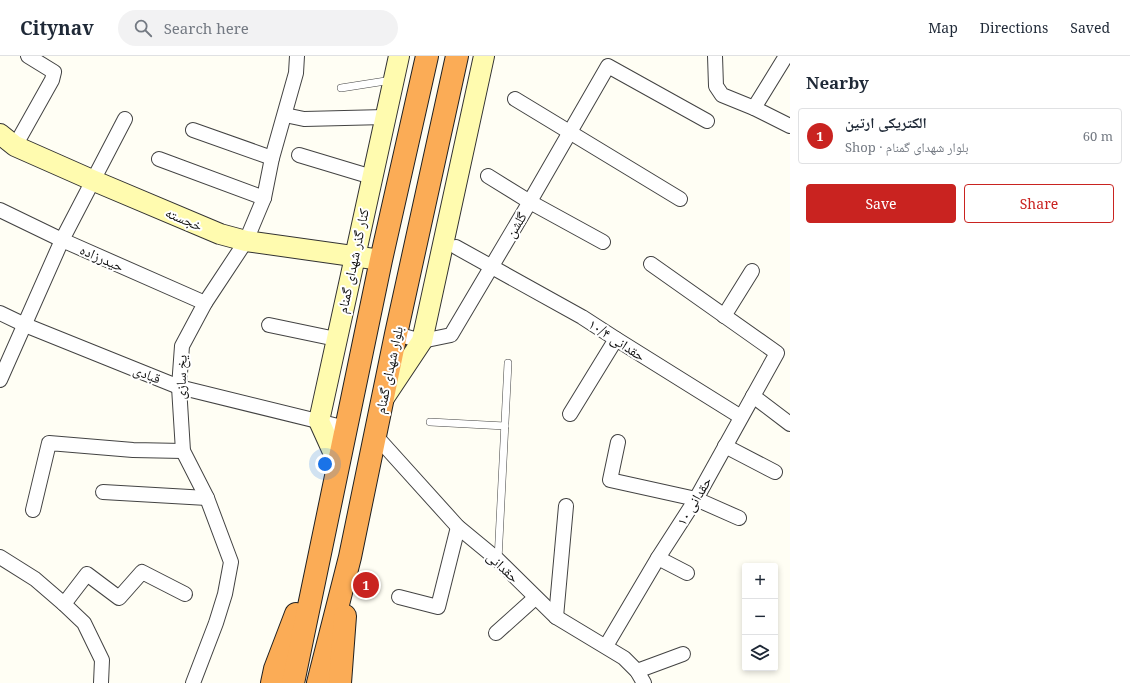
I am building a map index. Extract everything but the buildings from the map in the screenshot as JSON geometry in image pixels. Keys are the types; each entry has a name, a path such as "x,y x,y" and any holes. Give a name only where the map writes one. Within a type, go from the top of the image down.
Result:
{"highway":[{"path":"286,682 275,669 320,551 381,260 427,56"},
{"name":"بلوار شهدای گمنام","path":"318,683 350,557 396,334 457,56"},
{"path":"413,115 443,121"},
{"path":"341,683 350,557"}],"street":[{"path":"7,140 52,80 54,72 28,56"},
{"name":"یخ سازی","path":"193,683 216,623 225,594 231,562 207,498 183,451 179,387 182,346 205,303 246,241 264,198 272,158 296,73 297,56"},
{"name":"کنار گذر شهدای گمنام","path":"318,421 399,56"},
{"path":"382,400 422,341 484,56"},
{"path":"715,56 716,86 722,95 754,108 790,126"},
{"path":"754,108 786,56"},
{"name":"گلشن","path":"396,334 422,341 451,335 608,66 707,121"},
{"path":"515,99 680,199"},
{"path":"285,115 304,119 385,117"},
{"path":"0,380 62,240 125,119"},
{"path":"193,130 272,158"},
{"name":"خجسته","path":"7,140 92,180 220,234 246,241 381,260"},
{"path":"299,155 372,177"},
{"path":"159,159 264,198"},
{"path":"488,176 530,202 602,242"},
{"name":"حیدرزاده","path":"0,210 62,240 205,303"},
{"name":"حقدانی ۱۰/۴","path":"456,247 582,317 741,417"},
{"path":"651,264 724,316 752,271"},
{"name":"قبادی","path":"0,313 25,325 179,387 346,428"},
{"name":"حقدانی ۱۰","path":"606,646 658,558 696,499 777,353 724,316"},
{"path":"269,325 336,339"},
{"path":"570,414 616,339"},
{"path":"753,396 790,424"},
{"path":"318,421 338,463"},
{"name":"حقدانی","path":"375,435 458,527 498,560 556,618 606,646 624,658 637,671 644,683"},
{"path":"618,442 610,480 696,499 738,518"},
{"path":"33,510 49,443 134,450 183,451"},
{"path":"725,446 775,472"},
{"path":"103,492 207,498"},
{"path":"556,618 566,506"},
{"path":"399,597 438,607 458,527"},
{"path":"0,557 35,579 64,604 84,624 102,660 98,682"},
{"path":"658,558 687,573"},
{"path":"64,604 87,574 119,598 142,572 185,594"},
{"path":"496,633 535,598"},
{"path":"637,671 682,654"}],"lane":[{"path":"340,88 394,79"},
{"path":"498,560 508,363"},
{"path":"430,422 505,426"}],"place":[{"name":"الکتریکی ارتین","path":"366,585"}]}
